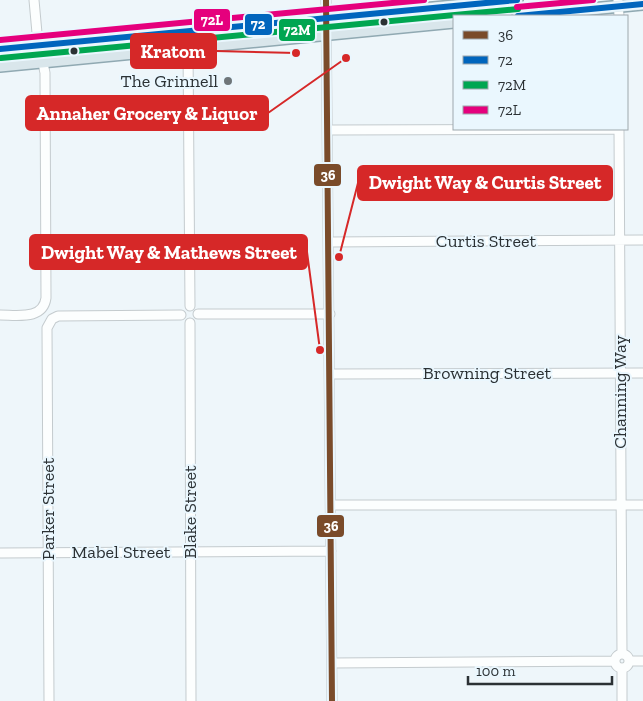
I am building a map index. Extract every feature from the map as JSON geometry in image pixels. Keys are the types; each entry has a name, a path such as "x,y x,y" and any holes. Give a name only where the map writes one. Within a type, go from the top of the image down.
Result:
{"main road":[{"path":"0,49 517,0"},
{"path":"530,15 618,8 643,4"},
{"path":"0,66 453,22"}],"street":[{"path":"0,315 30,315 43,308 46,288 45,79 34,0"},
{"path":"326,0 328,18 330,242 332,701"},
{"path":"190,32 188,48 190,306"},
{"path":"329,130 453,130"},
{"name":"Channing Way","path":"619,130 622,654"},
{"name":"Curtis Street","path":"330,242 643,240"},
{"path":"190,306 195,308 198,314 196,320 190,323 183,320 181,315 183,309 190,306"},
{"path":"198,314 330,314"},
{"name":"Parker Street","path":"49,701 46,333 52,318 66,316 181,315"},
{"name":"Blake Street","path":"190,323 192,701"},
{"name":"Browning Street","path":"330,374 643,373"},
{"path":"331,505 643,504"},
{"name":"Mabel Street","path":"0,553 331,551"},
{"path":"615,661 616,657 622,654 629,661"},
{"path":"332,663 615,661"},
{"path":"615,661 618,667 622,668"},
{"path":"629,661 643,661"},
{"path":"622,668 628,665 629,661"},
{"path":"622,668 622,701"}],"transit line":[{"name":"36","path":"326,0 332,701"},
{"name":"72L","path":"0,40 424,0"},
{"name":"72","path":"0,49 517,0"},
{"name":"72L","path":"517,7 593,0"},
{"name":"72","path":"528,15 643,4"},
{"name":"72M","path":"455,15 518,9"},
{"name":"72M","path":"1,58 453,15"}],"place":[{"name":"Kratom","path":"296,53"},
{"name":"Annaher Grocery & Liquor","path":"346,58"},
{"name":"The Grinnell","path":"228,81"},
{"name":"Dwight Way & Curtis Street","path":"339,257"},
{"name":"Dwight Way & Mathews Street","path":"320,350"}]}
